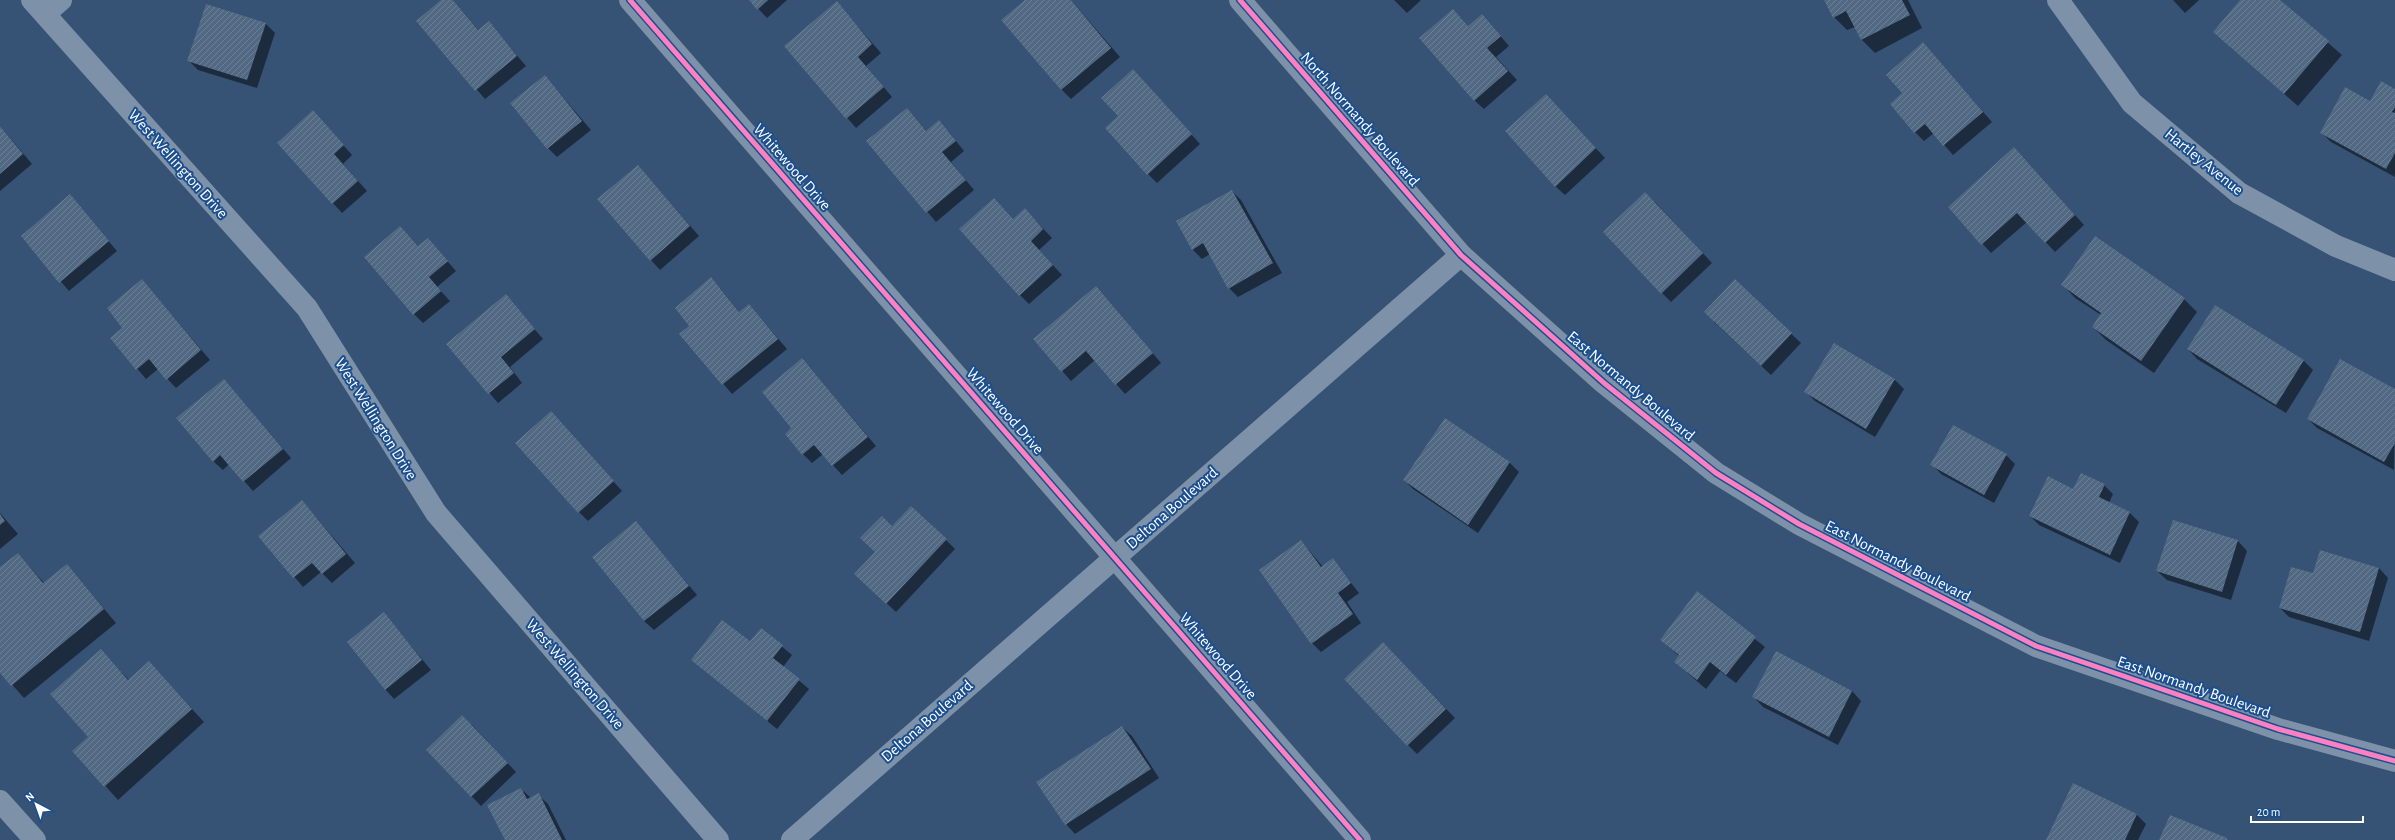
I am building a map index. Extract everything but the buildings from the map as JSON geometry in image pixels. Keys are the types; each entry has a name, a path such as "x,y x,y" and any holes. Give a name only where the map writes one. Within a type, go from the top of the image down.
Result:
{"street":[{"path":"39,7 61,0"},
{"name":"Whitewood Drive","path":"630,0 1360,840"},
{"name":"North Normandy Boulevard","path":"1240,0 1461,255"},
{"name":"Hartley Avenue","path":"2058,0 2132,103 2239,193 2336,246 2395,270"},
{"name":"West Wellington Drive","path":"39,7 307,308 436,513 718,840"},
{"name":"Deltona Boulevard","path":"792,840 1461,255"},
{"name":"East Normandy Boulevard","path":"1461,255 1604,383 1716,473 1799,524 2036,646 2278,729 2395,761"},
{"path":"0,801 35,840"}],"cycle path":[{"path":"630,0 1360,840"},
{"path":"1240,0 1461,255 1604,383 1716,473 1799,524 2036,646 2278,729 2395,761"}]}
